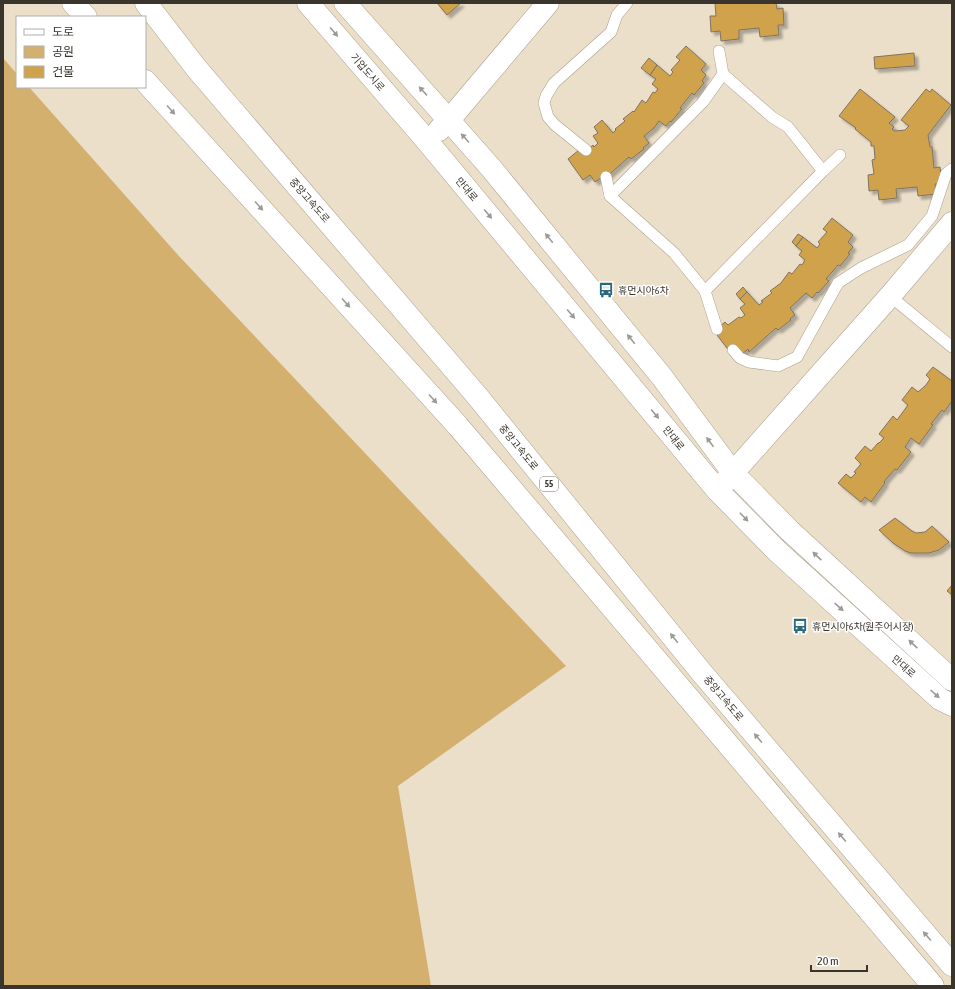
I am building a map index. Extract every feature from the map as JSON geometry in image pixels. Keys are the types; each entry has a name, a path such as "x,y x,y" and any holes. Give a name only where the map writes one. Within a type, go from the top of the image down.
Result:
{"main road":[{"path":"73,3 85,16"},
{"name":"중앙고속도로","path":"146,3 198,69 478,397 702,673 952,965"},
{"name":"기업도시로","path":"308,3 428,141"},
{"path":"345,3 491,168 662,378 733,473 790,531 952,680"},
{"path":"428,141 449,120 548,3"},
{"path":"146,82 458,426 933,986"},
{"name":"만대로","path":"428,141 717,490 777,551 940,699 952,705"},
{"path":"717,490 890,296 952,223"}],"lane":[{"path":"586,150 555,125 548,117 544,102 554,83 612,32 617,15 627,3"},
{"path":"719,51 723,74 772,117 788,127 823,171"},
{"path":"610,196 703,102 723,74"},
{"path":"705,291 840,155"},
{"path":"733,350 740,358 749,362 778,366 798,357 838,282 861,268 908,245 932,216 946,174 952,169"},
{"path":"606,177 610,196 674,253 705,291 717,329"},
{"path":"890,296 952,346"}],"green space":[{"path":"3,58 16,73 16,88 30,88 178,255 566,666 398,786 431,986 3,986"}],"building":[{"path":"437,3 461,3 447,15"},
{"path":"715,3 776,3 777,9 783,8 784,25 778,25 779,35 760,37 759,28 739,30 739,39 721,41 720,31 711,32 710,16 716,16"},
{"path":"686,46 706,64 701,70 706,75 702,81 704,83 694,95 692,93 680,108 682,109 671,122 670,121 666,126 659,121 654,128 644,136 649,143 643,148 644,149 631,159 629,157 603,180 601,178 595,182 590,175 583,180 568,159 579,150 582,154 598,143 593,136 598,133 594,127 602,120 613,133 616,130 615,129 625,121 623,119 633,111 634,112 642,100 646,103 653,92 655,93 658,89 652,84 656,79 650,75 657,65 670,76 673,72 671,70 680,60 676,57"},
{"path":"914,53 915,66 875,69 874,57"},
{"path":"649,58 657,65 650,75 641,68"},
{"path":"860,89 895,117 889,123 894,127 892,129 895,131 905,130 909,126 901,120 926,89 930,92 932,89 951,105 928,135 930,147 932,147 934,168 940,167 942,183 935,184 936,194 918,196 917,187 896,189 897,198 879,200 878,190 869,191 868,175 874,174 872,160 875,159 874,146 871,146 871,142 855,129 856,128 839,116"},
{"path":"832,218 853,235 848,242 853,247 848,253 850,254 826,279 829,281 818,293 817,292 812,298 806,293 790,308 795,315 790,319 791,320 778,330 776,328 749,352 748,349 742,354 730,352 714,331 725,322 728,325 739,317 741,318 745,315 740,308 745,304 740,299 747,292 759,305 763,302 761,301 772,293 770,291 781,283 789,272 792,274 800,264 802,265 805,260 799,255 802,251 796,246 803,237 817,248 820,244 818,242 827,232 823,229"},
{"path":"798,234 803,237 796,246 792,242"},
{"path":"743,287 747,292 740,299 736,294"},
{"path":"933,367 952,381 952,401 944,412 942,410 931,424 933,425 919,444 911,438 905,447 911,452 897,470 895,469 887,478 871,502 865,497 861,502 838,483 846,474 851,478 856,473 854,472 861,464 855,458 865,446 871,451 884,438 879,434 893,416 897,420 908,405 902,400 912,387 918,392 926,385 930,379 926,375"},
{"path":"895,518 916,533 925,532 932,526 949,542 939,550 929,553 911,553 905,551 893,543 879,530"},
{"path":"952,585 952,595 947,591"}],"place":[{"name":"휴먼시아6차","path":"606,290"},
{"name":"휴먼시아6차(원주어시장)","path":"800,626"}]}
